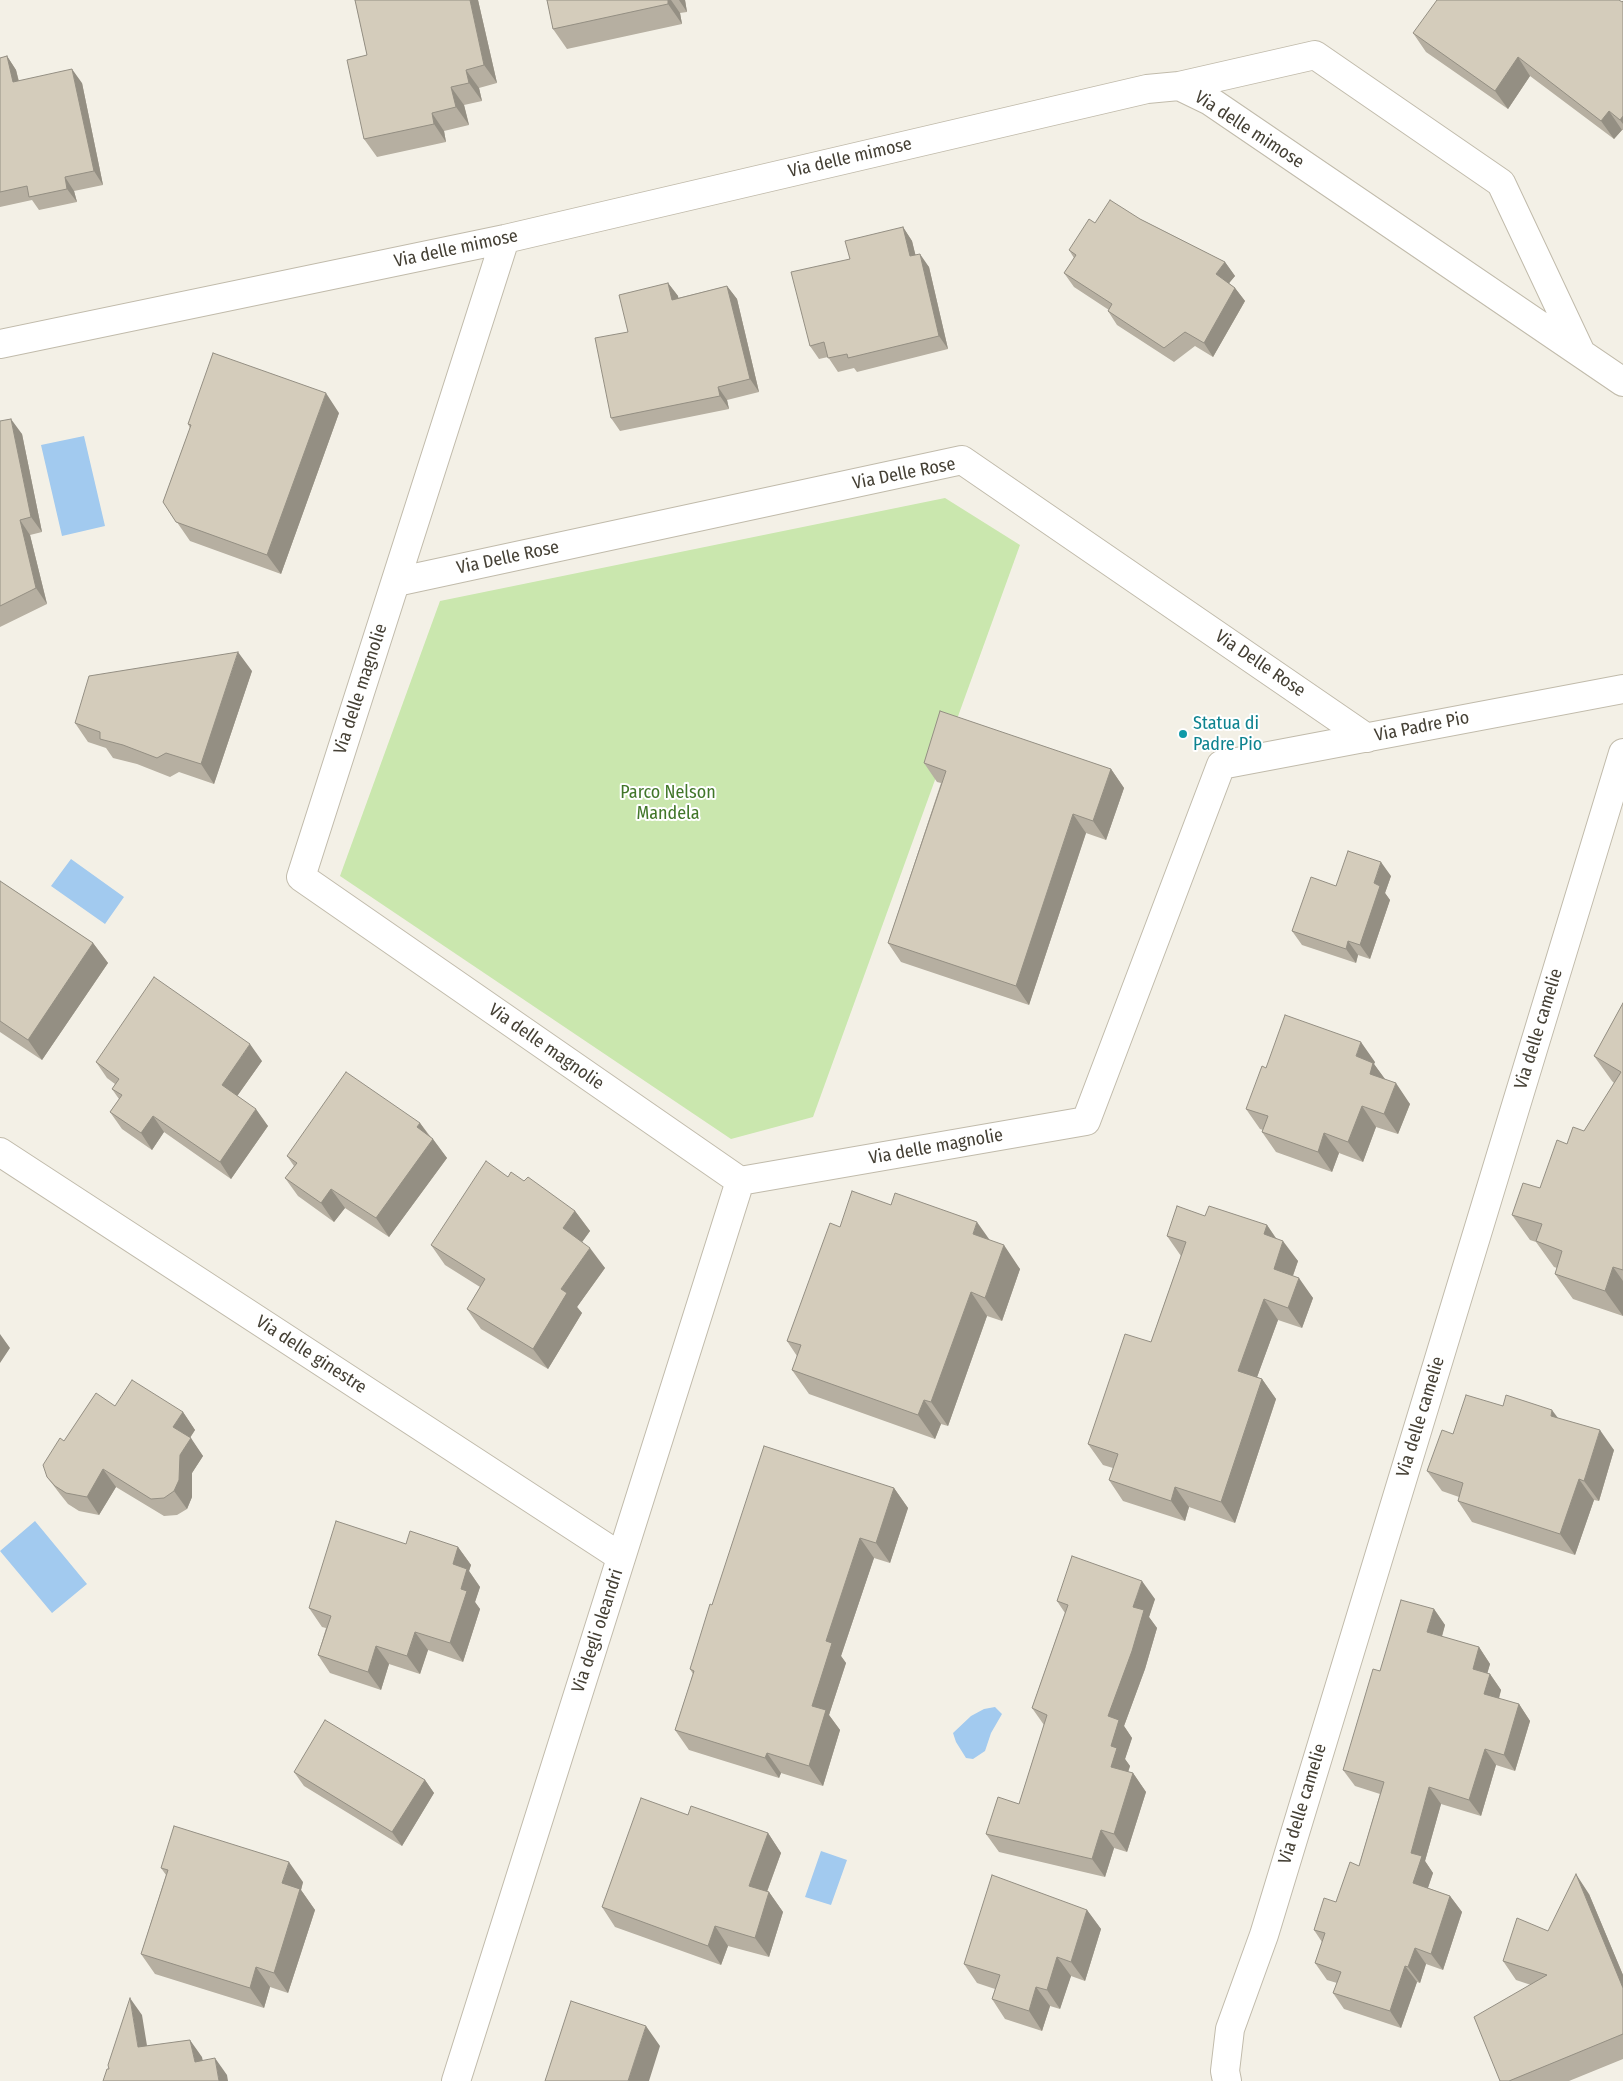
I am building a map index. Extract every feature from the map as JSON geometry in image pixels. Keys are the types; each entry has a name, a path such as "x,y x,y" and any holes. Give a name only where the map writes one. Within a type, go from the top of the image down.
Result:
{"street":[{"path":"1179,86 1315,55 1501,183 1581,353"},
{"name":"Via delle mimose","path":"0,344 505,239 1147,89 1179,86 1210,101 1623,382"},
{"name":"Via delle magnolie","path":"505,239 301,877 740,1181 1086,1120 1221,765"},
{"name":"Via Delle Rose","path":"396,582 962,460 1367,738"},
{"name":"Via Padre Pio","path":"1221,765 1623,689"},
{"name":"Via delle camelie","path":"1227,2081 1225,2071 1230,2029 1267,1925 1623,753"},
{"name":"Via delle ginestre","path":"0,1152 621,1558"},
{"name":"Via degli oleandri","path":"456,2081 740,1181"}],"green space":[{"name":"Parco Nelson Mandela","path":"945,498 1020,545 813,1117 731,1139 340,876 440,601"}],"water":[{"path":"84,436 105,526 62,536 41,445"},
{"path":"71,859 124,897 105,924 51,886"},
{"path":"35,1521 87,1584 52,1613 0,1551"},
{"path":"995,1707 1002,1714 991,1733 985,1751 973,1759 966,1758 953,1733 971,1716 984,1709"},
{"path":"821,1851 847,1860 831,1905 805,1897"}],"building":[{"path":"355,0 470,0 484,65 466,70 469,83 451,87 456,107 432,113 434,124 364,139 347,60 367,55"},
{"path":"547,0 668,0 668,4 553,29"},
{"path":"1437,0 1623,1 1623,116 1620,120 1609,111 1601,121 1518,57 1495,91 1413,33"},
{"path":"7,56 13,82 72,69 94,171 65,177 67,189 29,197 27,186 0,192 0,58"},
{"path":"1110,200 1140,219 1225,262 1216,274 1235,288 1204,343 1185,332 1164,348 1108,311 1112,304 1064,273 1076,255 1069,250 1089,219 1095,223"},
{"path":"903,227 910,256 920,254 939,336 848,358 847,354 828,358 824,342 810,346 791,272 850,259 845,241"},
{"path":"668,283 672,300 727,286 750,379 718,387 720,396 611,418 595,338 628,332 619,295"},
{"path":"213,353 326,393 267,555 176,522 163,502 191,425 188,424"},
{"path":"11,419 31,517 20,520 36,588 0,606 0,421"},
{"path":"238,652 201,764 166,753 157,758 123,745 100,739 100,732 75,723 89,676"},
{"path":"940,711 1111,769 1093,821 1073,814 1016,986 888,943 946,771 924,763"},
{"path":"1348,851 1381,862 1374,883 1380,886 1360,945 1348,941 1346,949 1292,931 1311,877 1336,886"},
{"path":"0,881 93,943 28,1040 0,1021"},
{"path":"154,977 250,1044 222,1085 256,1109 220,1162 153,1116 141,1133 110,1112 122,1095 112,1089 119,1079 96,1062"},
{"path":"1623,1003 1623,1270 1613,1267 1605,1291 1555,1274 1562,1251 1536,1241 1542,1224 1512,1215 1523,1183 1540,1188 1557,1140 1567,1144 1573,1127 1584,1131 1621,1072 1594,1056"},
{"path":"1285,1015 1361,1042 1356,1056 1373,1063 1370,1074 1396,1083 1384,1114 1362,1106 1348,1142 1324,1133 1318,1152 1262,1132 1268,1116 1246,1109 1262,1066 1266,1068"},
{"path":"346,1072 420,1123 417,1127 433,1139 376,1218 331,1189 321,1203 285,1178 297,1163 287,1156"},
{"path":"486,1161 508,1177 511,1172 524,1181 528,1177 575,1211 563,1228 590,1248 561,1289 567,1293 533,1349 467,1309 485,1279 431,1245"},
{"path":"852,1191 891,1205 895,1193 977,1222 973,1234 1004,1245 985,1298 971,1292 931,1402 924,1400 918,1415 792,1370 801,1345 787,1341 830,1223 840,1227"},
{"path":"1177,1206 1205,1216 1209,1206 1267,1225 1264,1234 1283,1241 1274,1269 1299,1278 1288,1308 1264,1299 1238,1371 1262,1379 1221,1502 1175,1487 1171,1501 1109,1480 1118,1454 1088,1444 1125,1334 1151,1342 1186,1242 1167,1236"},
{"path":"132,1380 183,1412 173,1427 191,1438 180,1455 179,1480 174,1491 164,1498 151,1499 103,1469 87,1497 66,1493 55,1486 47,1477 43,1465 60,1438 64,1441 96,1393 115,1406"},
{"path":"1466,1395 1503,1406 1506,1395 1552,1410 1551,1416 1600,1430 1584,1481 1579,1479 1560,1534 1458,1501 1463,1483 1427,1471 1442,1430 1453,1434"},
{"path":"764,1446 894,1488 876,1543 860,1538 826,1641 832,1643 812,1706 826,1710 809,1766 767,1753 765,1758 675,1730 694,1671 690,1669 710,1604 712,1605"},
{"path":"336,1521 406,1544 410,1531 458,1547 453,1564 467,1569 461,1589 467,1591 450,1643 415,1632 407,1656 376,1646 368,1672 318,1655 331,1616 309,1608"},
{"path":"1072,1556 1142,1581 1133,1607 1144,1610 1132,1651 1108,1716 1119,1720 1111,1746 1117,1748 1111,1767 1133,1773 1114,1834 1101,1830 1092,1859 986,1834 998,1797 1019,1804 1047,1715 1032,1708 1068,1605 1057,1601"},
{"path":"1401,1600 1434,1609 1427,1632 1479,1647 1473,1669 1490,1674 1484,1694 1519,1704 1504,1755 1485,1749 1469,1800 1429,1787 1411,1853 1422,1856 1413,1883 1450,1896 1431,1954 1415,1948 1408,1967 1405,1966 1390,2011 1333,1993 1341,1972 1315,1963 1325,1933 1314,1930 1324,1898 1336,1902 1350,1862 1359,1866 1384,1782 1343,1770 1373,1669 1380,1671"},
{"path":"325,1720 425,1780 392,1832 294,1772"},
{"path":"641,1798 688,1815 691,1806 768,1833 749,1886 769,1892 755,1938 715,1926 708,1946 602,1907"},
{"path":"174,1826 289,1862 282,1883 300,1889 274,1973 256,1967 250,1988 141,1954 168,1870 161,1868"},
{"path":"1576,1874 1623,1988 1623,2034 1509,2081 1500,2081 1474,2017 1547,1975 1503,1961 1517,1918 1548,1931"},
{"path":"992,1875 1087,1910 1071,1962 1057,1957 1047,1990 1036,1987 1029,2011 992,1999 1000,1975 964,1964"},
{"path":"130,1998 138,2047 190,2040 195,2062 215,2058 219,2081 103,2081 107,2069 109,2069 108,2065"},
{"path":"571,2001 646,2026 628,2081 545,2081"}],"place":[{"name":"Statua di Padre Pio","path":"1183,734"}]}
